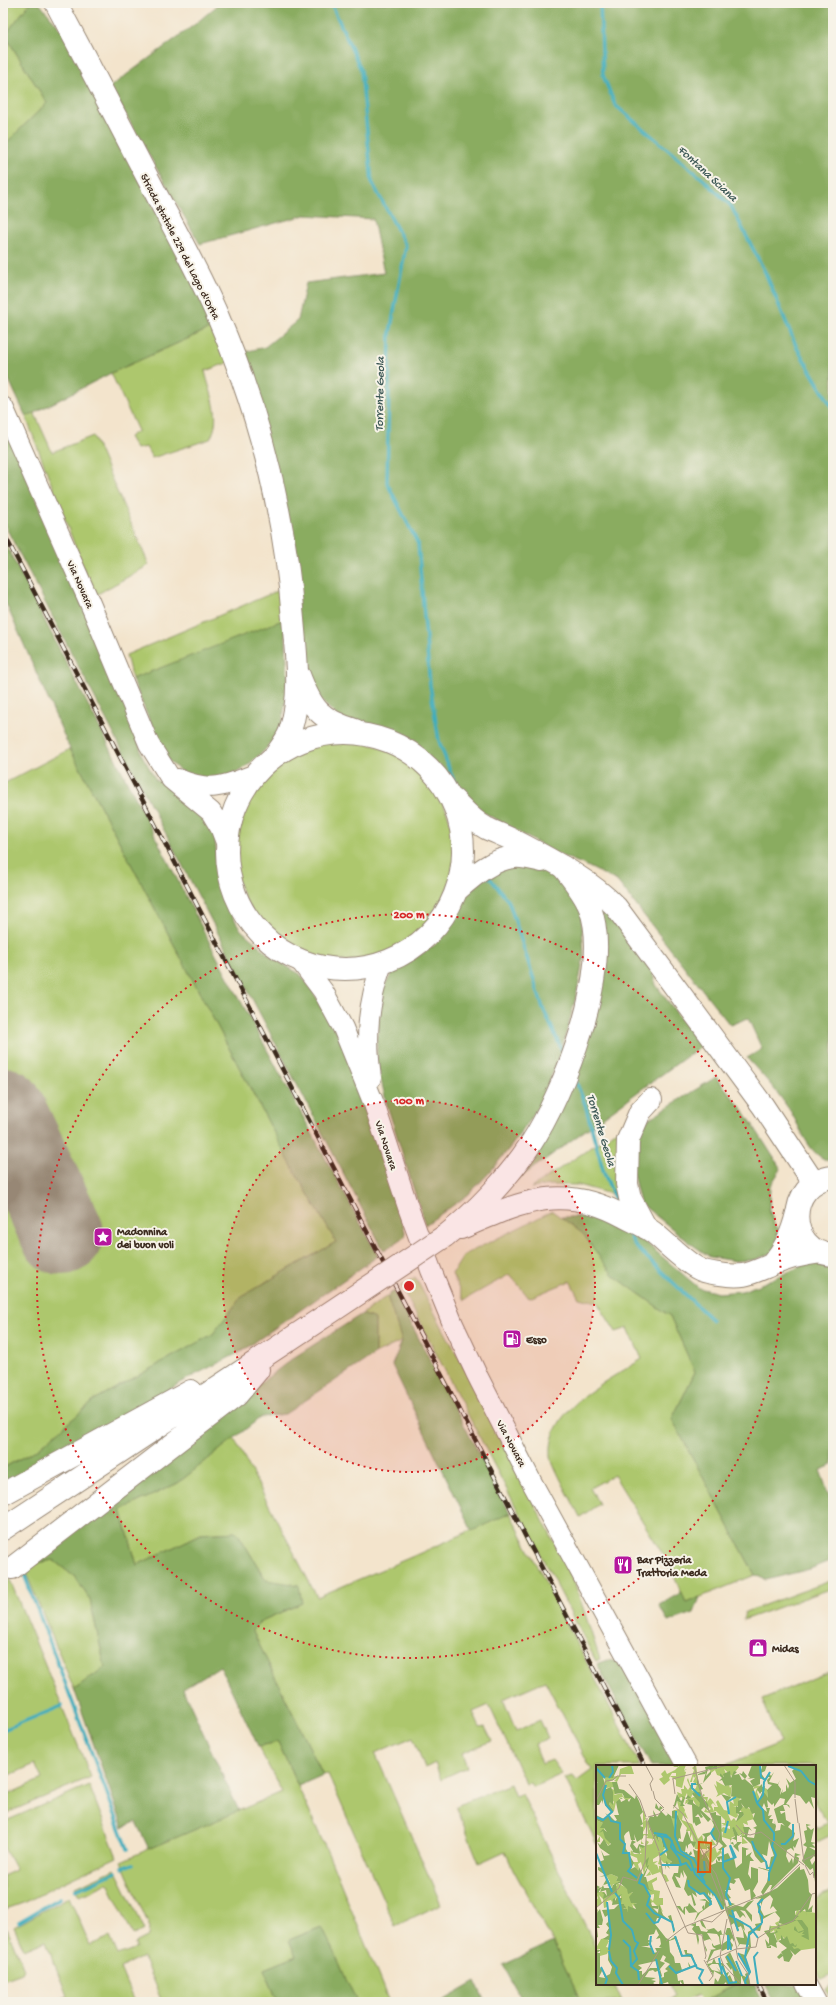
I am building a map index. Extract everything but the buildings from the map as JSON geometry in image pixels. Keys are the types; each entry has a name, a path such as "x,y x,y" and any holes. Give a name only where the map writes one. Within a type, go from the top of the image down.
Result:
{"main road":[{"name":"Strada statale 229 del Lago d'Orta","path":"56,3 196,270 218,318 248,397 266,459 279,516 290,584 297,668 295,712 290,733 276,756"},
{"name":"Via Novara","path":"3,407 89,601 149,744 158,761"},
{"name":"Strada statale 229 del Lago d'Orta","path":"297,668 310,702 317,710 336,724 368,735"},
{"path":"451,798 462,828 464,859 457,890 448,910 436,927 420,942 402,954 382,963 354,968 333,967 299,959 278,948 260,932 245,913 235,892 229,869 228,846 230,826 236,807 244,790 256,774 276,756 296,744 319,736 343,733 368,735 402,747 430,768 451,798 471,817 485,827 525,845 603,893 616,907 763,1106 824,1180 802,1196 793,1233 782,1253 771,1265"},
{"path":"158,761 177,778 191,784 208,788 223,787 256,774"},
{"path":"158,761 171,779 211,812 220,826 228,846"},
{"path":"447,1235 484,1200 529,1146 544,1123 569,1066 591,994 595,957 594,926 590,908 579,888 559,865 514,856 496,862 474,875 457,890"},
{"name":"Via Novara","path":"299,959 323,991 343,1028 374,1104 409,1210 453,1324 504,1428 686,1765"},
{"name":"Via Novara","path":"374,1104 369,1063 368,1022 372,995 382,963"},
{"path":"646,1228 630,1198 627,1184 628,1140 640,1112 651,1100"},
{"path":"3,1529 447,1235 512,1206 531,1201 576,1199 618,1213 646,1228 698,1269 738,1277 754,1273 771,1265 803,1254 827,1253"},
{"path":"797,1213 798,1226 803,1237 810,1246 827,1253"},
{"path":"3,1494 208,1381 232,1366 252,1357 269,1354"},
{"path":"12,1568 237,1395 269,1354"},
{"path":"807,1985 816,2002"}],"green space":[{"path":"3,3 30,3 5,35 47,103 3,146"},
{"path":"30,3 39,3 60,28 216,326 111,373 26,417 3,367 3,146 47,103 5,35"},
{"path":"220,3 833,3 833,1162 816,1154 810,1147 782,1099 747,1058 762,1049 748,1018 730,1025 617,881 585,865 557,854 476,808 462,796 453,782 427,755 399,737 339,718 312,692 256,397 244,352 265,347 298,320 306,283 384,273 373,219 305,215 200,244 110,87 194,25"},
{"path":"216,326 230,362 205,371 215,414 214,431 210,439 152,458 146,447 136,449 129,437 138,431 111,373"},
{"path":"34,412 52,452 93,436 149,565 94,596 26,417"},
{"path":"3,421 134,725 142,755 156,780 176,792 215,829 217,874 226,905 241,930 274,959 300,974 310,987 343,1041 398,1203 406,1236 384,1251 3,522"},
{"path":"3,539 216,955 378,1256 242,1351 181,1382 113,1428 3,1486 3,1468 38,1449 96,1399 213,1334 242,1296 336,1242 289,1161 70,749 3,597"},
{"path":"282,589 285,619 279,623 132,679 126,655"},
{"path":"285,619 288,685 281,731 264,751 242,770 224,778 194,779 180,771 165,757 132,679"},
{"path":"344,741 365,743 396,754 422,773 441,799 452,830 454,851 452,872 441,903 422,929 396,948 365,959 344,961 323,959 292,948 266,929 247,903 236,872 234,851 236,830 247,799 266,773 292,754 323,743"},
{"path":"70,749 289,1161 336,1242 242,1296 213,1334 96,1399 38,1449 3,1468 3,784"},
{"path":"541,864 560,877 581,912 584,956 576,997 561,1051 540,1104 512,1145 489,1173 468,1195 425,1225 387,1105 377,1063 377,1040 382,990 393,972 435,945 454,921 465,895 488,873 510,866"},
{"path":"598,903 619,926 651,967 656,985 701,1046 517,1180 558,1107"},
{"path":"716,1077 744,1111 781,1169 770,1186 769,1208 774,1224 785,1236 772,1253 754,1260 735,1261 710,1257 690,1243 640,1203 631,1166 637,1126"},
{"path":"629,1122 625,1198 578,1185 550,1185 531,1188"},
{"path":"552,1211 583,1233 613,1275 670,1316 695,1372 672,1419 755,1575 686,1603 667,1561 614,1475 590,1488 599,1504 580,1517 552,1461 552,1439 559,1424 569,1410 582,1398 642,1359 628,1328 616,1332 597,1302 579,1298 570,1281 529,1298 510,1274 464,1300 452,1274 464,1255"},
{"path":"561,1217 586,1217 626,1226 699,1288 719,1293 742,1291 761,1284 795,1269 812,1258 833,1259 833,1465 820,1470 833,1507 833,1560 810,1569 766,1580 755,1575 672,1419 695,1372 670,1316 613,1275 583,1234"},
{"path":"415,1277 470,1378 574,1581 600,1659 596,1661 401,1286"},
{"path":"394,1291 510,1513 472,1531 392,1365 402,1341 387,1296"},
{"path":"387,1296 402,1341 375,1354 375,1320 362,1314"},
{"path":"362,1314 375,1319 375,1354 285,1414 261,1417 178,1483 121,1510 137,1565 201,1534 237,1532 266,1580 299,1585 302,1603 261,1621 252,1630 323,1775 298,1786 278,1742 258,1746 220,1666 183,1689 239,1811 149,1849 136,1822 123,1827 74,1689 105,1667 90,1600 76,1578 53,1560 23,1566 293,1358"},
{"path":"234,1438 317,1597 510,1513 639,1765 596,1765 596,1843 565,1778 573,1776 577,1781 592,1770 545,1681 503,1699 516,1731 540,1720 548,1738 535,1744 542,1764 552,1760 562,1774 533,1787 530,1783 526,1784 489,1705 473,1712 480,1728 485,1727 492,1741 462,1753 467,1767 441,1779 435,1763 425,1768 413,1737 375,1753 441,1904 395,1926 328,1774 323,1775 252,1630 261,1621 302,1603 266,1580 237,1532 201,1534 137,1565 121,1510 178,1483"},
{"path":"53,1560 76,1578 90,1600 105,1668 74,1689 23,1566"},
{"path":"3,1563 91,1777 7,1813 3,1810 3,1799 7,1795 42,1779 35,1764 3,1778"},
{"path":"833,1580 833,1588 743,1620 745,1612"},
{"path":"682,1592 686,1603 700,1597 694,1613 668,1622 659,1605"},
{"path":"608,1660 620,1662 682,1765 650,1765 597,1664"},
{"path":"833,1670 833,1839 831,1835 816,1842 816,1826 817,1828 827,1823 816,1805 816,1765 725,1765 780,1743 762,1699"},
{"path":"278,1742 331,1860 389,2002 357,2002 321,1927 289,1940 296,1956 264,1969 278,2002 162,2002 143,1957 120,1968 134,2002 51,2002 67,1996 46,1941 24,1950 14,1927 69,1897 90,1945 110,1937 118,1955 136,1948 135,1943 149,1936 150,1928 121,1861 282,1792 258,1746"},
{"path":"510,1784 515,1797 522,1794 596,1948 596,1985 614,1985 622,2002 581,2002 553,1942 513,1869 505,1851 479,1863 456,1806"},
{"path":"89,1785 117,1857 26,1902 3,1910 3,1876 16,1870 3,1846 3,1820 8,1820"},
{"path":"115,1869 145,1930 133,1935 108,1883 80,1896 76,1887"},
{"path":"833,1890 833,1973 821,1979 816,1970 816,1898"},
{"path":"322,1927 357,2002 278,2002 264,1969 296,1956 289,1940"},
{"path":"7,1929 24,1969 22,1973 3,1980 3,1932"},
{"path":"553,1942 581,2002 523,2002 503,1965"},
{"path":"476,1982 485,2002 441,2002"},
{"path":"833,1984 833,2002 825,1989"},
{"path":"670,1985 735,1985 703,2002 697,1996 683,2002 661,2002 675,1996"},
{"path":"735,1985 754,1985 763,2002 703,2002"},
{"path":"766,1985 805,1985 814,2002 775,2002"}],"waterway":[{"name":"Torrente Geola","path":"331,3 361,70 372,182 406,246 390,333 387,483 418,544 430,685 439,741 457,790"},
{"name":"Fontana Sciana","path":"600,3 603,75 615,105 704,180 731,206 765,272 797,348 833,409"},
{"name":"Torrente Geola","path":"490,878 509,902 543,1008 564,1055"},
{"name":"Torrente Geola","path":"574,1077 585,1104 604,1173 617,1204"},
{"name":"Torrente Geola","path":"627,1228 634,1245 712,1320"},
{"path":"24,1574 128,1849"},
{"path":"3,1730 62,1706"},
{"path":"123,1868 133,1864"},
{"path":"76,1890 116,1872"},
{"path":"19,1922 60,1898"}],"runway":[{"path":"3,1109 62,1233"}],"railway":[{"path":"3,532 644,1765"},
{"path":"758,1985 767,2002"}],"place":[{"name":"Madonnina dei buon voli","path":"103,1237"},
{"name":"Esso","path":"512,1339"},
{"name":"Bar Pizzeria Trattoria Meda","path":"623,1565"},
{"name":"Midas","path":"758,1648"}]}
